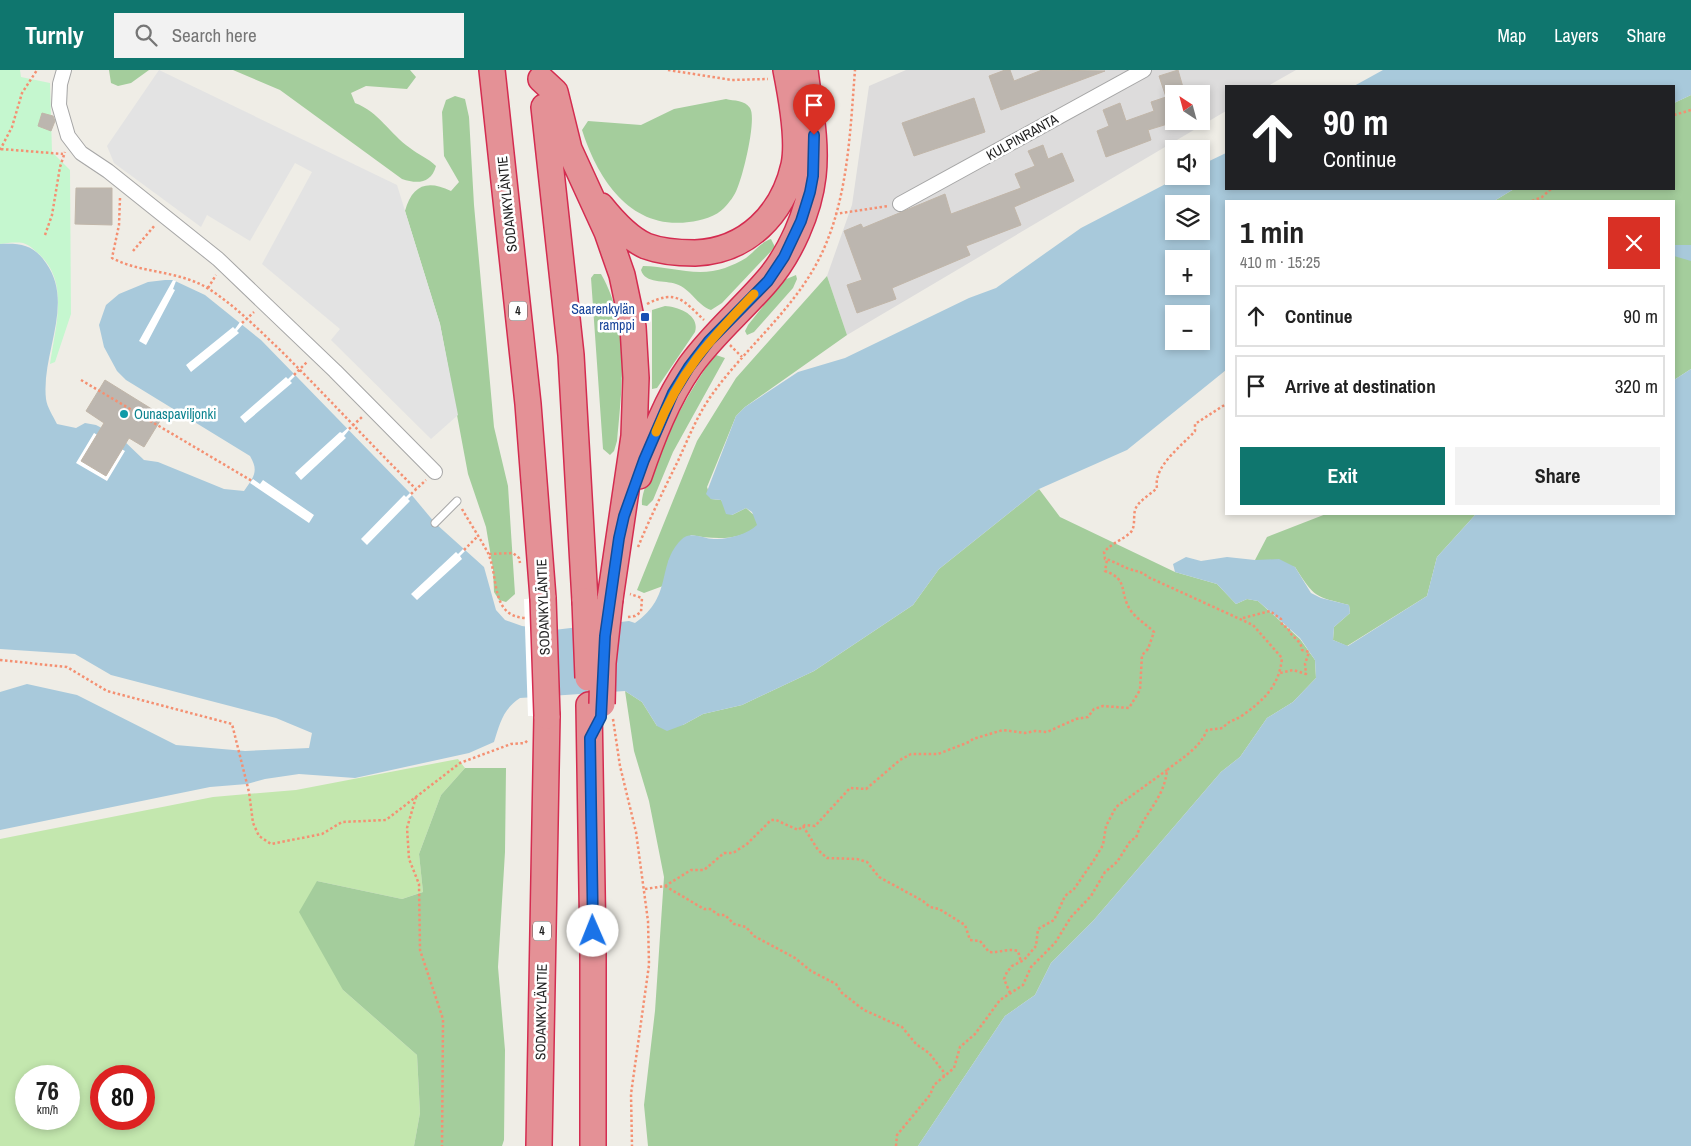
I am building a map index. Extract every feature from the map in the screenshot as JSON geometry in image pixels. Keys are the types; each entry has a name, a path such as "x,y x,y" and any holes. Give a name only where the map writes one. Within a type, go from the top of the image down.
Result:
{"highway":[{"name":"SODANKYLÄNTIE","path":"492,70 527,394 543,598 547,716 540,1146"},
{"path":"624,516 673,393 709,341 768,281 784,257 801,221 812,184 814,148 805,70"},
{"path":"541,74 555,92 569,149 590,193 622,275 633,327 636,378 634,436 617,596 602,663 601,717 590,738 593,1146"},
{"path":"541,74 571,355 585,601 601,707"},
{"path":"590,193 620,227 645,245 681,253 704,252 724,249 744,240 773,214 785,194 794,163 794,132 778,75"}],"street":[{"path":"64,70 60,84 59,105 68,148 81,153 120,181 233,273 435,472"},
{"name":"KULPINRANTA","path":"900,204 1144,70"}],"lane":[{"path":"435,522 457,501"}],"path":[{"path":"37,70 22,93 12,127 0,150 68,148 52,215 45,235"},
{"path":"668,70 732,80 778,75"},
{"path":"636,551 704,406 742,357 782,313 801,288 819,259 835,214 847,158 855,70"},
{"path":"1675,115 1691,110"},
{"path":"120,181 119,225 112,258 126,265 176,276 208,288 247,319 300,370 416,489"},
{"path":"1534,200 1542,197 1550,190"},
{"path":"835,214 900,204"},
{"path":"133,251 164,215"},
{"path":"174,281 176,276"},
{"path":"208,288 213,280"},
{"path":"644,306 658,298 671,296 684,300 710,326"},
{"path":"242,323 255,311"},
{"path":"726,340 742,357"},
{"path":"294,375 306,363"},
{"path":"81,380 252,481"},
{"path":"645,889 665,886 691,870 704,870 724,853 733,853 752,839 770,820 776,820 798,830 804,826 815,826 850,788 866,789 900,760 910,754 938,754 973,739 1003,730 1025,733 1035,731 1047,732 1076,719 1088,717 1094,709 1103,706 1129,708 1140,690 1142,655 1148,649 1154,632 1131,611 1124,598 1122,581 1116,575 1105,571 1107,560 1104,552 1112,543 1130,533 1134,525 1135,510 1140,502 1156,488 1156,482 1164,463 1195,431 1195,424 1225,405"},
{"path":"348,430 362,417"},
{"path":"411,494 435,472"},
{"path":"457,501 488,554 513,554"},
{"path":"464,550 477,537"},
{"path":"1010,993 1004,979 1006,972 1012,966 1021,962 1036,946 1038,929 1054,920 1065,896 1074,889 1094,860 1103,845 1106,826 1116,807 1195,747 1204,738 1207,730 1223,728 1228,722 1239,718 1268,694 1280,674 1282,658 1253,625 1243,618 1148,578 1140,570 1129,569 1107,560"},
{"path":"617,596 642,598 641,612"},
{"path":"1243,618 1270,611 1281,619 1282,625 1288,628 1289,632 1300,641 1302,650 1309,652 1304,664 1306,674 1293,670 1280,674"},
{"path":"0,660 67,666 107,691 232,724 249,792 253,823 259,836 271,844 322,834 342,822 386,820 460,763 511,744 525,743"},
{"path":"601,707 632,811 645,889 649,965 631,1094 632,1146"},
{"path":"896,1146 897,1135 930,1095 934,1085 954,1068 960,1048 975,1034 1000,1000 1023,985 1031,967 1055,943 1071,917 1091,896 1105,872 1117,862 1131,840 1136,838 1145,817 1152,811 1160,796 1166,782 1167,770"},
{"path":"416,795 407,828 409,859 419,884 420,950 443,1019 442,1146"},
{"path":"804,826 818,850 827,858 856,859 867,862 878,877 966,925 970,940 980,941 989,952 996,953 1008,949 1018,951 1021,962"},
{"path":"665,886 704,908 720,915 725,914 734,924 746,927 754,936 795,958 811,971 836,984 842,993 864,1010 902,1028 916,1044 929,1053 943,1072 944,1078"}],"shaded area":[{"path":"159,70 397,185 440,324 458,415 431,439 331,340 340,329 262,264 312,172 295,163 250,241 207,215 201,227 114,163 107,146"},
{"path":"906,70 1296,70 1270,85 1225,85 1225,112 1210,120 1210,85 1165,85 1165,130 1194,130 1177,140 1165,140 1165,147 847,335 827,276 852,205 869,86"}],"green space":[{"path":"0,70 20,70 21,77 50,83 52,152 70,170 71,314 55,362 50,364 58,306 54,278 49,265 28,245 23,243 0,244"},
{"path":"109,70 149,70 131,83 118,86 111,83"},
{"path":"233,70 410,70 416,77 407,89 366,86 351,93 355,103 371,112 403,142 436,166 434,172 423,181 413,182 402,179 280,90"},
{"path":"1691,95 1691,369 1675,379 1675,200 1496,200 1512,190 1675,190 1675,103"},
{"path":"455,96 465,99 469,117 474,205 494,427 508,486 515,594 506,602 499,600 494,592 493,569 486,527 468,474 440,324 405,211 412,196 421,187 427,185 442,187 451,191 459,182 444,156 442,112 446,100"},
{"path":"726,99 748,105 752,114 751,135 746,161 735,194 730,201 717,213 698,221 668,222 650,218 634,210 620,198 597,167 582,130 588,121 641,125 674,109"},
{"path":"771,239 775,247 722,303 711,310 702,305 681,286 651,280 641,270 643,266 653,266 694,272 715,271 744,259 767,240"},
{"path":"594,274 601,274 610,293 620,335 622,356 617,441 614,451 610,455 603,449 591,278"},
{"path":"796,275 797,279 793,288 754,332 747,335 745,331 748,325 784,280"},
{"path":"827,276 847,335 745,407 736,416 707,487 711,499 721,500 732,515 746,508 756,517 758,525 735,537 708,538 691,535 669,560 663,586 644,593 637,590 697,441 736,378"},
{"path":"665,306 687,313 696,326 695,332 657,388 652,389 652,310"},
{"path":"716,355 725,358 673,452 653,500 647,506 642,505 650,474 671,428 696,383"},
{"path":"1039,489 1060,517 1175,572 1217,584 1236,604 1247,599 1258,601 1300,639 1315,660 1316,678 1293,702 1267,718 1240,757 1221,772 1093,921 1051,963 1035,995 1005,1016 918,1146 648,1146 644,1105 655,1011 664,877 649,801 634,751 625,691 642,702 657,726 683,725 703,714 742,705 814,671 913,605 939,569"},
{"path":"1323,515 1475,515 1437,557 1427,596 1347,646 1333,640 1334,627 1350,613 1349,605 1329,600 1316,594 1307,585 1295,567 1255,560 1267,537"},
{"path":"458,759 465,768 441,795 419,854 423,892 402,899 317,881 343,990 417,1055 420,1113 414,1146 0,1146 0,839 213,797 296,790"},
{"path":"465,768 506,768 505,852 498,967 505,1050 504,1140 502,1146 414,1146 420,1113 417,1055 343,990 299,912 317,881 402,899 423,892 419,854 441,795"}],"water":[{"path":"1383,70 1691,70 1691,95 1675,103 1675,85 1356,85"},
{"path":"1225,153 1225,190 1512,190 1496,200 1225,200 1225,371 1127,450 1039,489 939,569 913,605 814,671 742,705 703,714 667,731 657,726 642,702 625,691 520,698 506,712 494,742 469,753 355,778 299,774 265,779 247,784 210,787 0,830 0,692 27,684 77,695 176,745 245,751 309,748 312,733 276,718 111,675 75,654 0,649 0,244 26,246 37,252 46,263 54,279 58,295 57,312 48,364 46,399 57,424 76,428 85,423 96,425 121,438 144,460 158,462 224,489 244,491 255,470 250,456 126,380 117,371 104,347 99,325 106,305 119,294 148,282 173,280 205,295 261,340 410,493 435,523 484,567 496,610 505,620 522,626 554,630 629,621 635,623 647,613 655,602 673,550 681,540 692,535 710,539 737,536 757,525 752,512 746,508 732,515 726,514 721,500 711,499 706,494 736,416 745,407 798,372 845,358 969,298 996,288 1081,228 1165,184 1210,185 1210,161"},
{"path":"1675,245 1691,245 1691,261 1675,256"},
{"path":"1691,369 1691,1146 918,1146 1005,1016 1035,995 1051,963 1093,921 1221,772 1240,757 1267,718 1293,702 1316,678 1315,660 1300,638 1258,601 1247,599 1236,604 1217,584 1175,572 1173,564 1186,557 1201,561 1227,557 1255,560 1279,559 1295,567 1311,593 1321,598 1349,605 1350,613 1334,627 1333,640 1348,646 1427,596 1437,557 1475,515 1675,515 1675,379"}],"pier":[{"path":"173,280 176,281 173,289 175,290 146,345 139,341"},
{"path":"240,322 243,324 237,331 239,333 191,372 186,365 233,327 235,329"},
{"path":"293,374 295,376 290,381 292,383 245,423 240,417 286,377 288,379"},
{"path":"348,428 349,430 344,436 346,438 301,480 295,473 340,432 342,433"},
{"path":"94,433 125,451 107,481 76,463"},
{"path":"253,479 260,484 263,480 314,515 309,523 250,483"},
{"path":"410,493 412,495 408,499 410,501 367,545 361,539 404,495 406,497"},
{"path":"463,549 465,551 460,556 462,559 417,600 411,594 456,552 458,554"},
{"path":"553,598 557,715 528,716 524,599"}],"building":[{"path":"1010,70 1014,81 1042,70 1105,71 1001,110 989,76"},
{"path":"1178,70 1182,85 1165,85 1165,94 1159,76"},
{"path":"1165,97 1165,125 1148,130 1151,140 1106,157 1097,131 1109,126 1103,110 1120,103 1126,121 1154,111 1151,102"},
{"path":"974,98 985,132 914,156 902,123"},
{"path":"42,113 53,116 55,121 51,131 38,126"},
{"path":"1043,145 1048,159 1062,153 1074,181 1014,207 1021,225 966,246 970,255 892,288 896,299 857,313 847,285 862,280 844,231 861,224 863,228 945,194 951,214 1021,188 1015,174 1035,166 1028,151"},
{"path":"76,188 112,188 112,225 75,224"},
{"name":"Ounaspaviljonki","path":"105,380 163,416 144,447 129,438 106,476 81,461 104,423 86,411"}],"slow traffic":[{"path":"656,432 673,393 689,367 709,341 754,294"}],"place":[{"name":"Saarenkylän ramppi","path":"645,317"},
{"name":"Ounaspaviljonki","path":"124,414"}],"route":[{"path":"593,931 590,738 601,717 602,663 605,636 614,568 624,516 658,427 673,393 689,367 709,341 768,281 784,257 801,221 810,192 813,176 814,135"}]}
